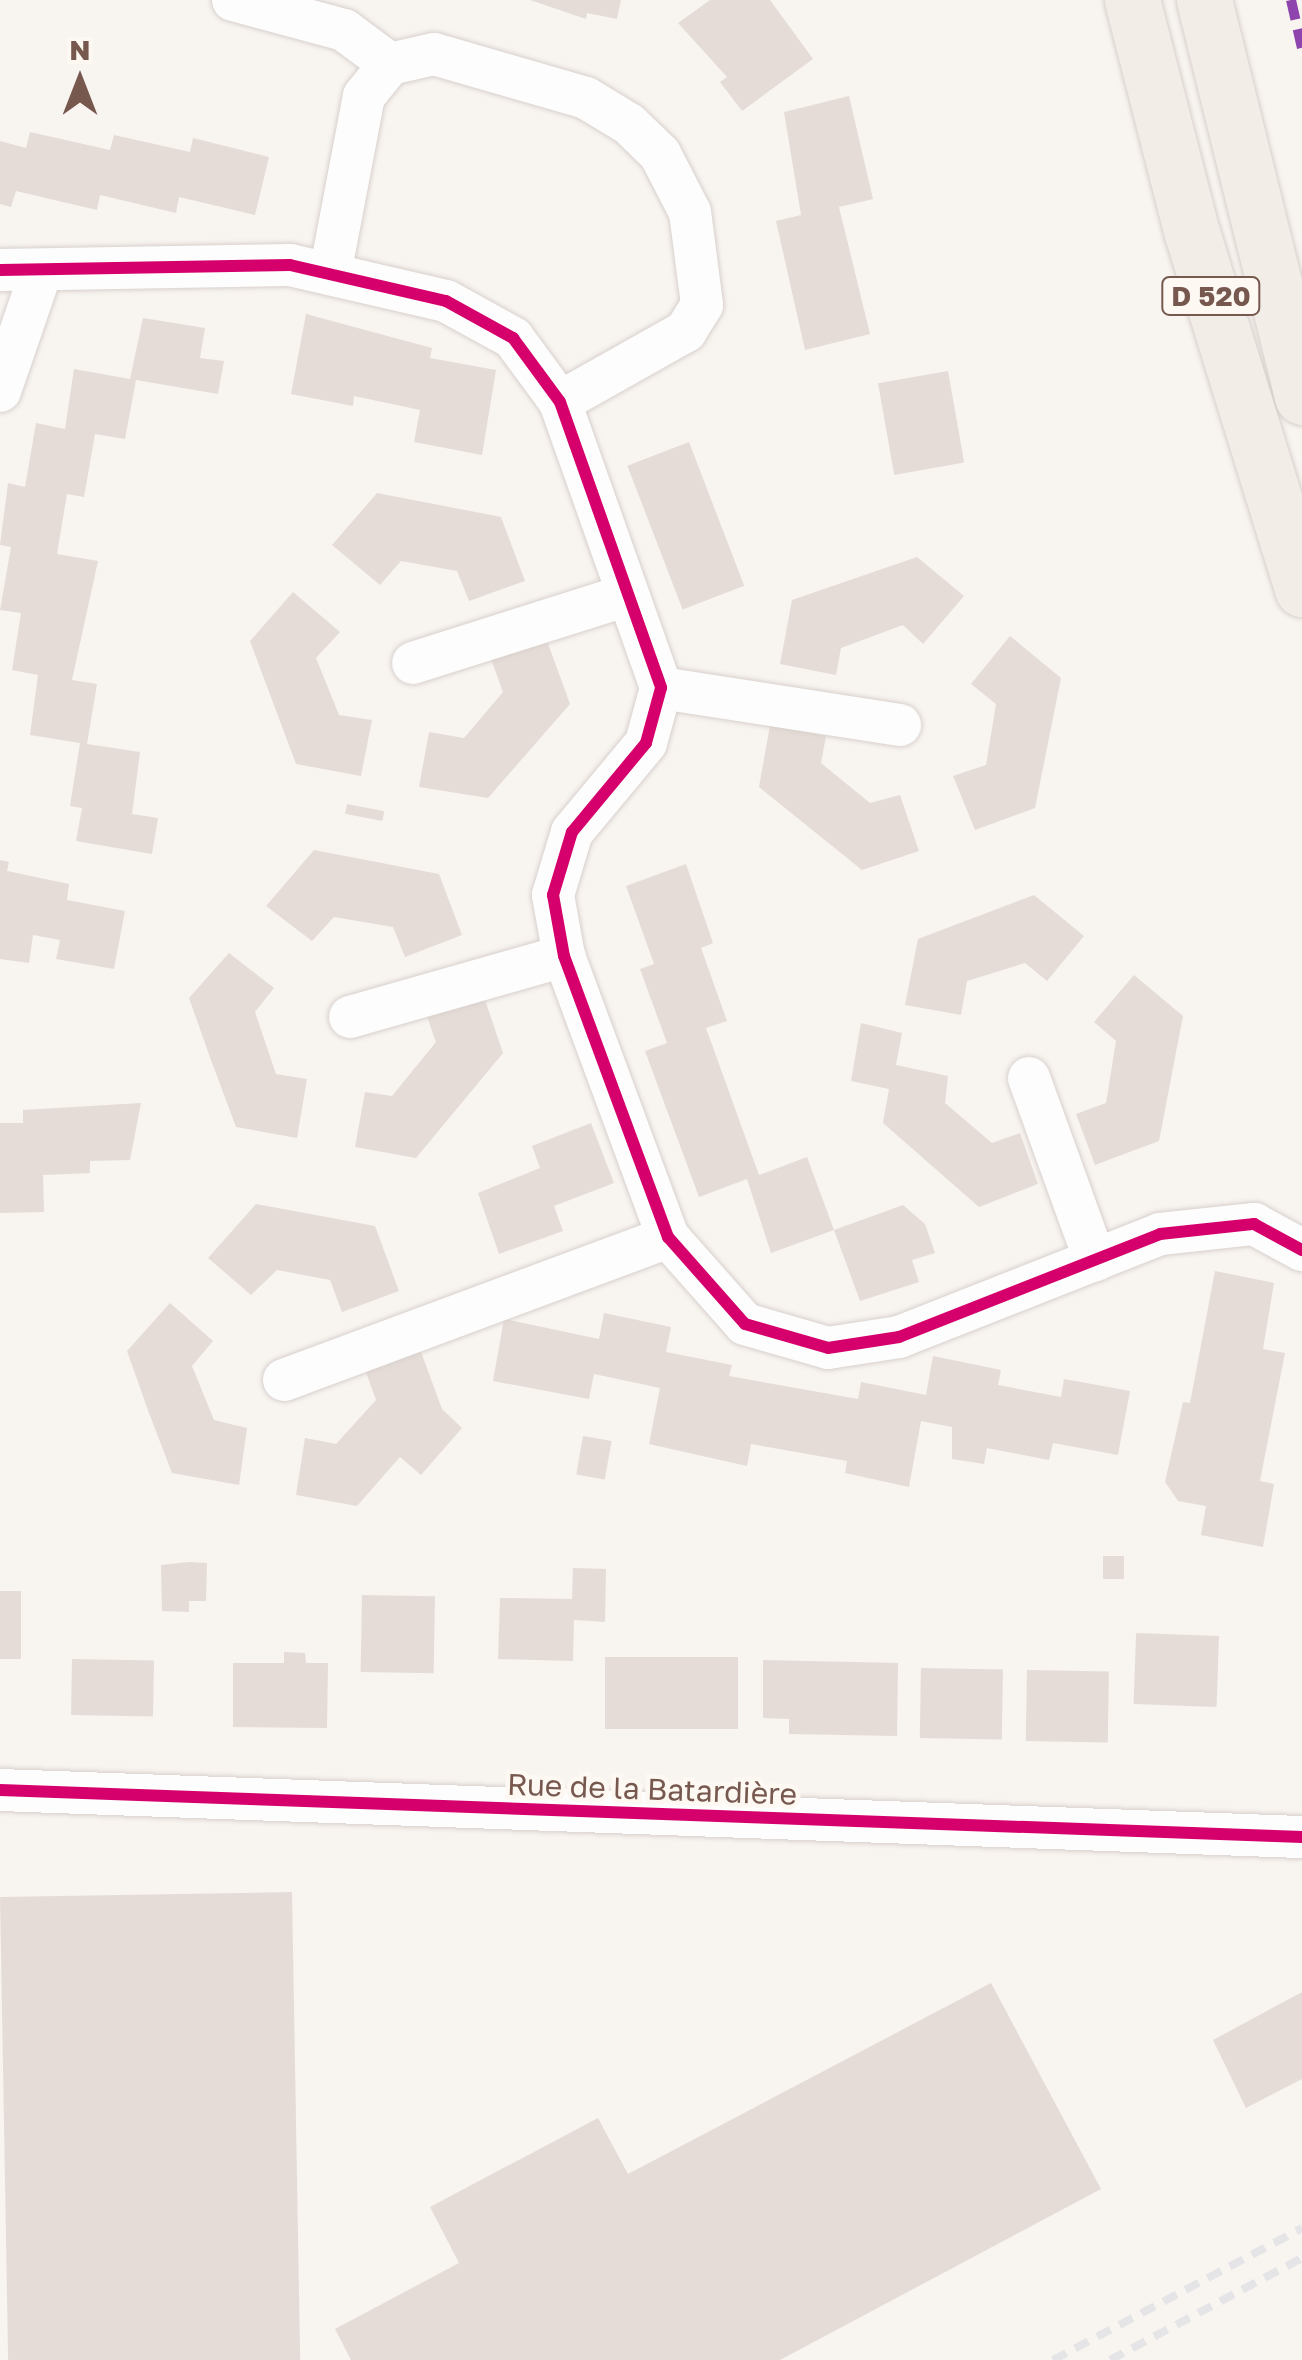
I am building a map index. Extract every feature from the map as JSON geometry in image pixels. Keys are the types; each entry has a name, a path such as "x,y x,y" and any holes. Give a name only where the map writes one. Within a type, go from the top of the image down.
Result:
{"main road":[{"name":"D 520","path":"1132,0 1192,232 1302,588"},
{"name":"D 520","path":"1204,0 1302,397"}],"street":[{"path":"234,0 344,30 390,64"},
{"path":"330,274 364,96 390,64 434,54 541,83 614,115 660,154 690,212 702,305 686,331 560,402"},
{"path":"0,391 21,271 243,262 330,274 446,301 513,338 560,402 661,688 646,742 572,832 554,895 564,956 668,1237 745,1324 828,1348 899,1338 1160,1234 1254,1224 1302,1250"},
{"path":"413,663 627,594"},
{"path":"661,688 900,726"},
{"path":"350,1017 564,956"},
{"path":"1029,1078 1096,1260"},
{"path":"284,1380 668,1237"},
{"name":"Rue de la Batardière","path":"0,1790 1302,1838"}],"building":[{"path":"530,0 621,0 617,19 587,13 586,19"},
{"path":"710,0 770,0 813,59 742,111 720,82 727,77 678,23"},
{"path":"849,96 873,199 839,207 870,334 805,350 776,221 801,215 784,112"},
{"path":"30,132 110,150 114,135 190,152 193,138 269,157 255,215 179,197 176,213 100,195 97,210 16,191 11,207 0,204 0,141 26,148"},
{"path":"306,314 432,348 430,358 496,370 482,455 414,442 420,410 354,396 353,406 291,394"},
{"path":"143,318 205,328 200,358 224,361 218,394 136,380 125,439 95,434 84,497 67,494 57,554 98,561 72,680 97,684 87,744 140,752 132,814 158,818 152,854 76,841 82,808 70,806 80,743 30,735 38,675 12,670 21,613 0,610 11,547 0,545 8,483 25,487 36,423 65,429 74,369 130,379"},
{"path":"948,371 964,463 894,475 878,383"},
{"path":"689,442 744,586 683,609 627,466"},
{"path":"377,493 501,517 525,581 469,601 457,571 401,561 380,585 332,545"},
{"path":"917,557 964,596 923,644 903,625 841,648 836,675 780,664 792,600"},
{"path":"293,592 340,632 316,658 339,715 372,720 361,776 296,764 250,641"},
{"path":"1010,636 1061,678 1035,808 975,830 953,776 986,765 996,704 971,684"},
{"path":"546,638 570,704 488,798 419,787 429,732 464,738 503,692 491,659"},
{"path":"770,725 826,736 821,763 870,803 900,795 919,851 862,870 759,787"},
{"path":"347,804 384,811 382,821 345,814"},
{"path":"314,850 439,874 462,935 405,957 393,927 334,917 312,941 266,906"},
{"path":"0,860 9,862 7,871 69,884 67,900 125,911 114,969 56,959 60,940 33,935 29,963 0,959"},
{"path":"686,864 713,943 701,948 727,1021 706,1028 759,1175 807,1157 834,1230 771,1253 747,1179 699,1197 645,1051 667,1043 640,969 654,964 626,886"},
{"path":"1034,895 1084,936 1047,981 1025,963 967,981 961,1015 905,1005 918,939"},
{"path":"229,953 274,988 255,1012 276,1074 307,1079 297,1138 236,1127 211,1060 189,998"},
{"path":"1134,975 1183,1016 1159,1141 1095,1165 1076,1114 1106,1103 1116,1041 1094,1022"},
{"path":"483,994 503,1053 416,1158 355,1147 365,1092 392,1096 436,1042 426,1014"},
{"path":"861,1023 902,1033 896,1065 948,1076 945,1103 992,1143 1020,1133 1038,1184 979,1207 883,1123 889,1089 851,1081"},
{"path":"141,1103 130,1160 90,1161 90,1173 43,1175 44,1212 0,1213 0,1123 23,1123 23,1110"},
{"path":"591,1123 614,1183 554,1206 563,1231 499,1254 478,1193 540,1168 532,1146"},
{"path":"256,1204 375,1226 399,1291 342,1312 330,1280 277,1270 251,1295 208,1258"},
{"path":"903,1205 925,1224 935,1253 912,1260 919,1282 860,1301 834,1230"},
{"path":"1215,1271 1274,1283 1263,1349 1285,1353 1260,1481 1274,1484 1263,1547 1201,1535 1206,1506 1178,1501 1165,1482 1183,1402 1190,1403"},
{"path":"170,1303 213,1341 192,1366 214,1420 247,1428 239,1485 172,1473 149,1413 127,1351"},
{"path":"604,1313 671,1327 666,1352 732,1365 729,1376 858,1399 861,1382 926,1395 933,1356 1001,1370 998,1385 1061,1397 1064,1379 1130,1391 1118,1455 1053,1443 1049,1460 987,1448 984,1464 952,1459 952,1427 921,1421 909,1487 845,1473 847,1461 751,1444 747,1466 649,1444 660,1388 594,1374 589,1399 493,1381 504,1319 599,1339"},
{"path":"420,1349 442,1409 462,1428 421,1475 400,1457 357,1506 296,1495 305,1438 336,1444 376,1400 364,1367"},
{"path":"583,1436 612,1441 605,1479 576,1474"},
{"path":"1103,1556 1124,1556 1124,1579 1103,1579"},
{"path":"207,1563 206,1601 189,1601 189,1612 162,1611 161,1565"},
{"path":"573,1568 606,1569 605,1622 574,1620 573,1661 498,1659 500,1598 572,1599"},
{"path":"0,1591 21,1591 21,1659 0,1659"},
{"path":"362,1595 435,1596 434,1673 361,1672"},
{"path":"1136,1633 1219,1636 1217,1707 1134,1704"},
{"path":"284,1652 305,1653 306,1663 328,1663 327,1728 233,1727 233,1663 284,1663"},
{"path":"605,1657 738,1657 738,1729 605,1729"},
{"path":"72,1659 154,1660 153,1716 71,1715"},
{"path":"763,1660 898,1663 897,1736 789,1734 789,1719 763,1718"},
{"path":"921,1668 1003,1669 1002,1739 920,1738"},
{"path":"1027,1670 1109,1671 1108,1742 1026,1741"},
{"path":"292,1892 300,2360 8,2360 0,1897"},
{"path":"991,1983 1101,2189 780,2360 351,2360 335,2329 459,2263 430,2207 598,2118 628,2174"},
{"path":"1302,1992 1302,2079 1246,2108 1213,2040"}],"railway":[{"path":"1053,2360 1302,2228"},
{"path":"1110,2360 1302,2258"}],"marked path":[{"path":"1291,0 1302,48"}],"cycle path":[{"path":"0,270 290,265 446,301 513,338 560,402 661,688 646,743 572,832 553,895 564,956 668,1237 745,1324 828,1348 899,1337 1160,1234 1254,1224 1302,1250"},
{"path":"0,1790 1302,1837"}]}
